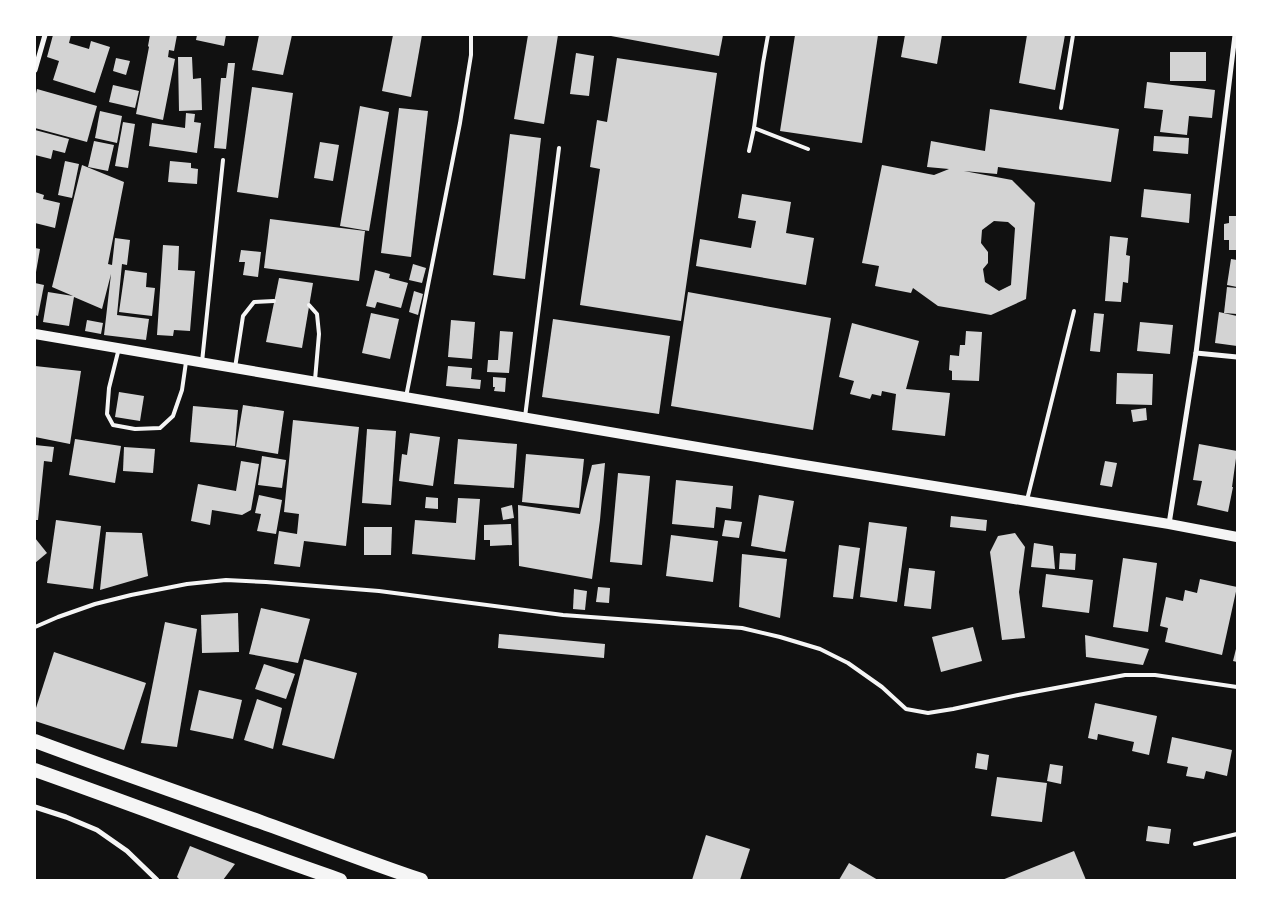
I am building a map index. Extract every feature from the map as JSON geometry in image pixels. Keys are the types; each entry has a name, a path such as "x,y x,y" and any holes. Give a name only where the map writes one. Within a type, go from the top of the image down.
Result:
{"highway":[{"path":"35,742 422,880"},
{"path":"35,770 254,851 340,880"}],"main road":[{"path":"35,334 798,464 1028,500 1237,537"}],"street":[{"path":"35,70 44,35"},
{"path":"1169,524 1196,353 1235,35"},
{"path":"1196,353 1237,358"},
{"path":"35,807 97,830 127,851 157,880"}],"lane":[{"path":"406,397 460,123 471,55 471,35"},
{"path":"749,151 768,35"},
{"path":"1061,108 1072,35"},
{"path":"754,128 808,149"},
{"path":"525,417 558,148"},
{"path":"202,362 223,160"},
{"path":"235,368 243,316 254,302 274,301"},
{"path":"309,305 317,314 319,334 314,382"},
{"path":"1028,500 1074,311"},
{"path":"119,348 109,388 108,414 113,425 135,430 160,428 173,416 182,390 186,360"},
{"path":"35,627 95,604 131,595 187,584 234,580 378,591 563,614 742,628 820,649 848,663 882,687 906,709 928,713 1125,675 1155,675 1237,687"},
{"path":"1195,844 1237,834"}],"building":[{"path":"53,35 71,35 69,43 89,49 91,41 110,47 95,93 53,80 59,61 47,57"},
{"path":"150,35 177,35 174,51 169,50 168,57 175,59 163,120 136,114"},
{"path":"197,35 226,35 224,46 196,40"},
{"path":"259,35 292,35 283,75 252,70"},
{"path":"393,35 422,35 411,97 382,91"},
{"path":"528,35 558,35 544,124 514,119"},
{"path":"611,35 723,35 719,56"},
{"path":"795,35 878,35 862,143 780,131"},
{"path":"905,35 942,35 937,64 901,57"},
{"path":"1027,35 1065,35 1055,90 1019,83"},
{"path":"1170,52 1206,52 1206,81 1170,81"},
{"path":"576,53 594,56 589,96 570,94"},
{"path":"178,57 192,57 193,79 201,78 202,110 179,111"},
{"path":"116,58 130,61 126,75 113,71"},
{"path":"617,58 717,73 681,321 580,305 600,169 590,167 597,120 607,122"},
{"path":"228,63 235,63 226,149 214,148 221,78 226,78"},
{"path":"1147,82 1215,90 1212,118 1189,116 1187,135 1160,132 1163,110 1144,108"},
{"path":"113,85 139,91 135,108 109,102"},
{"path":"252,87 293,93 278,198 237,192"},
{"path":"37,89 97,106 87,142 35,128 35,98"},
{"path":"360,106 389,112 369,231 340,226"},
{"path":"399,108 428,111 411,257 381,253"},
{"path":"990,109 1119,129 1111,182 998,167 997,174 964,171 1012,180 1035,203 1026,299 991,315 938,306 913,288 911,293 875,286 879,266 862,263 882,165 934,175 949,169 927,167 931,141 985,151","holes":["994,221 1008,222 1015,228 1011,285 999,291 985,282 983,269 988,263 988,252 981,243 982,230"]},
{"path":"100,111 122,116 117,143 95,138"},
{"path":"186,113 195,114 194,122 201,123 197,153 149,146 152,123 185,128"},
{"path":"123,122 135,124 128,168 115,166"},
{"path":"35,130 69,139 65,153 53,150 51,159 35,155"},
{"path":"510,134 541,138 525,279 493,275"},
{"path":"1154,136 1189,138 1188,154 1153,151"},
{"path":"94,141 114,145 108,171 88,167"},
{"path":"320,142 339,145 333,181 314,178"},
{"path":"65,161 79,164 72,198 58,195"},
{"path":"170,161 191,163 191,168 198,169 197,184 168,182"},
{"path":"82,165 124,182 108,264 112,265 115,238 130,240 127,265 122,264 117,315 149,319 146,340 104,335 111,274 102,309 74,297 69,326 43,322 48,292 73,296 52,287"},
{"path":"1144,189 1191,194 1189,223 1141,217"},
{"path":"35,192 44,195 43,199 60,203 55,228 35,223"},
{"path":"742,194 791,202 786,233 814,238 806,285 696,266 700,239 751,248 756,221 738,218"},
{"path":"1229,216 1237,216 1237,250 1229,250 1229,240 1224,240 1224,224 1229,223"},
{"path":"270,219 365,231 359,281 264,268"},
{"path":"1110,236 1128,238 1126,255 1130,256 1128,283 1123,282 1121,302 1105,301"},
{"path":"163,245 179,246 178,270 195,271 190,331 174,330 173,336 157,335"},
{"path":"35,248 40,249 36,272 35,272"},
{"path":"241,250 261,252 258,277 243,275 245,262 239,262"},
{"path":"1231,259 1237,260 1237,287 1227,285"},
{"path":"413,264 426,268 422,283 409,280"},
{"path":"125,270 147,273 146,287 155,288 152,316 119,312"},
{"path":"375,270 390,274 389,278 408,283 401,308 377,302 375,308 366,306"},
{"path":"279,278 313,283 302,348 266,342"},
{"path":"35,283 44,285 38,316 35,315"},
{"path":"1227,287 1237,288 1237,314 1224,313"},
{"path":"414,291 423,294 418,315 409,312"},
{"path":"688,292 831,318 813,430 671,406"},
{"path":"1219,312 1237,316 1237,346 1215,343"},
{"path":"371,313 399,319 390,359 362,353"},
{"path":"1094,313 1104,314 1100,352 1090,351"},
{"path":"553,319 670,336 659,414 542,397"},
{"path":"87,320 103,323 101,334 85,331"},
{"path":"451,320 475,322 472,359 448,357"},
{"path":"1140,322 1173,325 1170,354 1137,351"},
{"path":"852,323 919,341 906,389 950,393 945,436 892,430 896,394 882,391 881,396 872,394 870,399 850,394 854,381 839,377"},
{"path":"500,331 513,332 509,373 487,372 488,360 498,360"},
{"path":"966,331 982,332 979,381 952,380 952,371 949,370 950,355 959,356 960,345 965,345"},
{"path":"35,366 81,371 70,444 35,437"},
{"path":"448,366 472,368 471,379 481,380 480,389 446,386"},
{"path":"1117,373 1153,374 1152,405 1116,404"},
{"path":"493,377 506,378 505,392 494,391"},
{"path":"119,392 144,396 140,421 115,417"},
{"path":"243,405 284,411 278,454 236,447"},
{"path":"193,406 238,410 235,446 190,442"},
{"path":"1146,408 1147,420 1133,422 1131,410"},
{"path":"293,420 359,427 346,546 304,541 300,567 274,564 279,531 297,534 299,514 284,512"},
{"path":"367,429 396,431 391,505 362,503"},
{"path":"410,433 440,437 433,486 399,481 402,454 407,455"},
{"path":"75,439 121,446 115,483 69,475"},
{"path":"458,439 517,444 514,488 454,484"},
{"path":"1199,444 1237,451 1228,512 1197,505 1202,481 1193,480"},
{"path":"35,445 54,447 52,462 44,461 38,520 35,520"},
{"path":"124,447 155,449 153,473 123,471"},
{"path":"526,454 584,459 579,508 522,502"},
{"path":"262,456 286,460 282,488 258,485"},
{"path":"241,461 259,464 251,510 242,515 212,510 210,525 191,521 198,484 236,491"},
{"path":"1105,461 1117,463 1112,487 1100,485"},
{"path":"605,463 592,579 519,566 518,505 580,514 592,465"},
{"path":"618,473 650,476 642,565 610,562"},
{"path":"676,480 733,486 731,509 716,507 714,528 672,524"},
{"path":"259,495 282,500 276,534 257,531 261,514 255,513"},
{"path":"759,495 794,501 785,552 751,546"},
{"path":"426,497 438,498 438,509 425,508"},
{"path":"458,498 480,499 475,560 412,554 415,520 456,523"},
{"path":"512,505 514,518 503,520 501,508"},
{"path":"951,516 987,520 986,531 950,527"},
{"path":"56,520 101,526 93,589 47,583"},
{"path":"725,520 742,522 739,538 722,536"},
{"path":"869,522 907,527 897,602 860,597"},
{"path":"511,524 512,545 490,546 490,540 484,540 484,525"},
{"path":"364,527 392,527 391,555 364,555"},
{"path":"106,532 142,533 148,576 100,590"},
{"path":"1015,533 1025,547 1019,592 1025,638 1002,640 990,552 998,536"},
{"path":"671,535 718,541 713,582 666,576"},
{"path":"35,538 47,553 35,563"},
{"path":"1034,543 1053,546 1055,569 1031,567"},
{"path":"839,545 860,548 853,599 833,597"},
{"path":"1060,553 1076,554 1075,570 1059,569"},
{"path":"742,554 787,559 780,618 739,607"},
{"path":"1123,558 1157,563 1148,632 1113,627"},
{"path":"909,568 935,571 931,609 904,606"},
{"path":"1046,574 1093,580 1089,613 1042,607"},
{"path":"1200,579 1237,587 1222,655 1165,642 1168,628 1160,626 1166,597 1183,601 1185,590 1197,593"},
{"path":"598,587 610,588 609,603 596,602"},
{"path":"574,589 587,591 585,610 573,609"},
{"path":"261,608 310,619 298,663 249,654"},
{"path":"238,613 239,652 202,653 201,615"},
{"path":"165,622 197,629 177,747 141,743"},
{"path":"973,627 982,661 941,672 932,637"},
{"path":"499,634 605,644 604,658 498,648"},
{"path":"1085,635 1149,649 1143,665 1086,657"},
{"path":"1237,649 1237,662 1233,661"},
{"path":"54,652 146,683 124,750 35,721 35,711"},
{"path":"304,659 357,673 334,759 282,745"},
{"path":"264,664 295,674 286,699 255,689"},
{"path":"199,690 242,700 233,739 190,730"},
{"path":"257,699 282,708 273,749 244,740"},
{"path":"1095,703 1157,716 1149,755 1132,751 1134,742 1098,734 1097,740 1088,738"},
{"path":"1172,737 1232,750 1227,776 1206,771 1204,779 1186,776 1188,767 1167,763"},
{"path":"977,753 989,755 987,770 975,768"},
{"path":"1050,764 1063,766 1061,784 1047,781"},
{"path":"997,777 1047,783 1042,822 991,816"},
{"path":"1148,826 1171,829 1169,844 1146,841"},
{"path":"706,835 750,849 740,880 692,880"},
{"path":"190,846 235,864 223,880 180,880 177,877"},
{"path":"1074,851 1086,880 1002,880"},
{"path":"849,863 878,880 839,880"}]}
